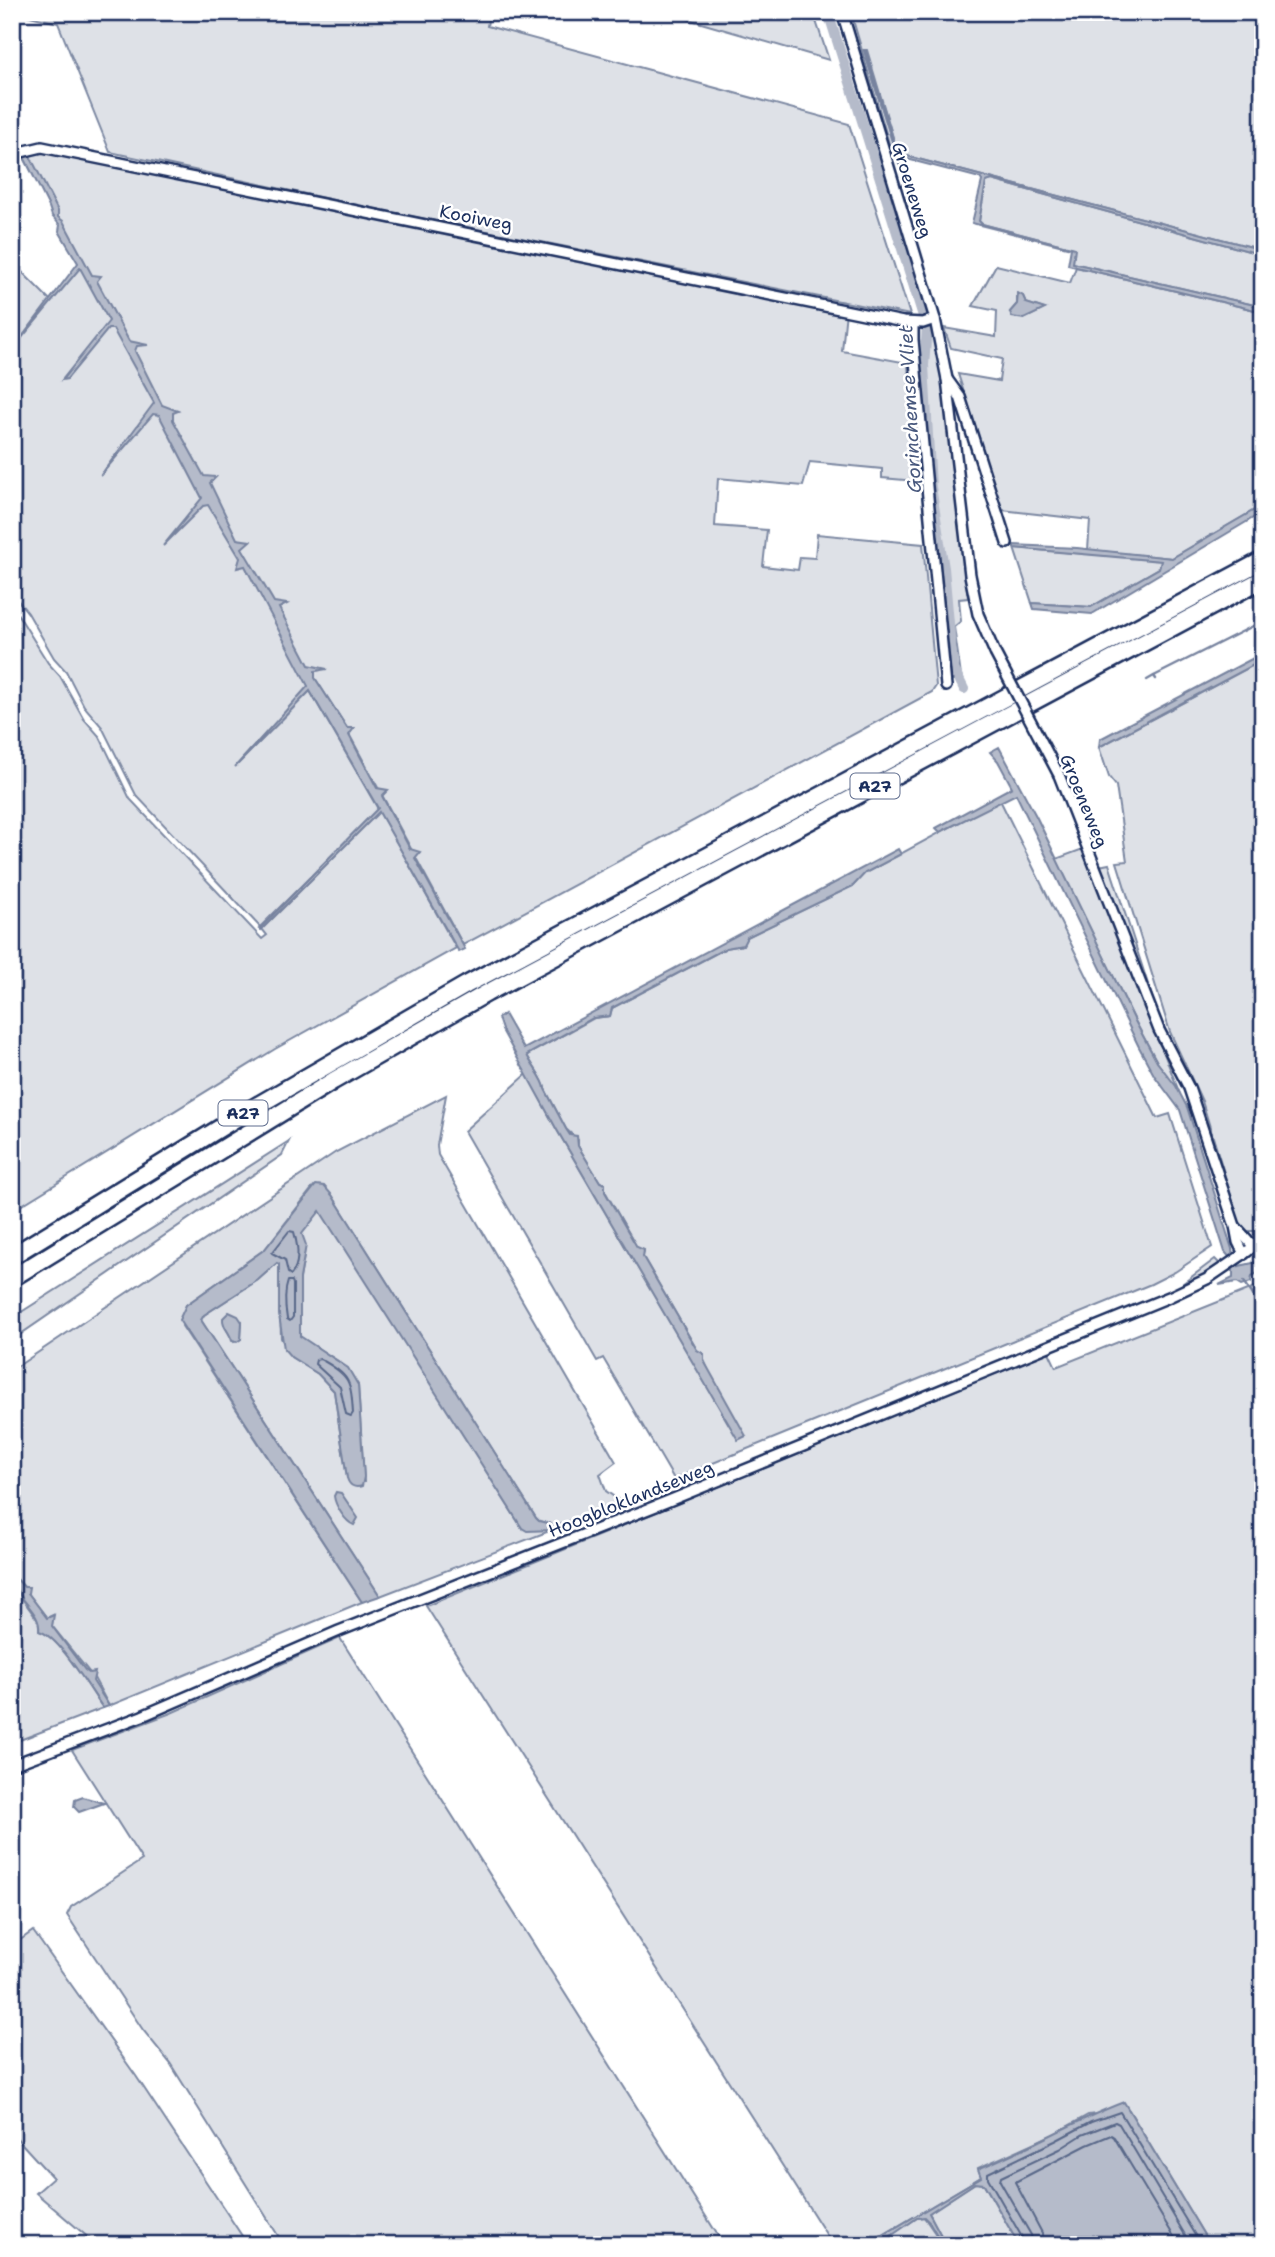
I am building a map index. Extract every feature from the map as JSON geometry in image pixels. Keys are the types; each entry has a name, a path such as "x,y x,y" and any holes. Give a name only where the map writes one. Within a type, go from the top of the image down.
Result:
{"highway":[{"name":"A27","path":"12,1256 246,1112 466,985 1263,560"},
{"name":"A27","path":"12,1278 239,1137 463,1006 1263,579"}],"street":[{"name":"Groeneweg","path":"842,12 925,322 947,379 970,575 978,614 995,653 1059,775 1149,1006 1189,1088 1235,1226 1242,1256"},
{"name":"Kooiweg","path":"12,158 21,152 42,147 925,322"},
{"name":"Groeneweg","path":"925,322 914,352 946,686"},
{"name":"Groeneweg","path":"947,379 960,397 1007,543"},
{"name":"Groeneweg","path":"1235,1226 1258,1246"},
{"name":"Hoogbloklandseweg","path":"12,1765 142,1716 338,1632 615,1523 1169,1297 1229,1265 1258,1246 1263,1237"}],"shaded area":[{"path":"14,12 479,12 489,15 487,26 849,124 910,315 385,211 110,152 58,23"},
{"path":"663,12 813,12 829,60"},
{"path":"1263,12 1263,250 903,155 897,151 867,50 864,50 896,155 892,154 851,13"},
{"path":"44,150 846,311 842,351 908,363 916,481 882,478 882,469 810,462 803,486 718,478 715,526 767,530 763,566 798,570 800,557 815,558 817,534 923,544 936,686 932,692 463,945 349,734 354,728 347,728 315,678 315,671 321,670 306,668 313,682 236,766 310,691 378,809 260,927 136,795 102,727 84,706 66,671 54,658 28,613 12,593 12,262 50,300 81,263 22,154"},
{"path":"992,180 1263,255 1263,307 1073,263 1074,248 982,224 979,221 986,182"},
{"path":"996,265 1070,283 1076,267 1263,312 1263,505 1172,558 1088,550 1090,520 1002,510 958,374 999,381 1002,359 951,348 944,328 996,337 997,311 973,306","holes":["1017,294 1023,296 1026,303 1044,309 1024,319 1010,312 1017,304"]},
{"path":"931,325 939,357 968,598 959,599 961,621 954,627 961,676 949,682 915,339 920,327"},
{"path":"1014,548 1162,560 1159,568 1091,607 1032,603"},
{"path":"12,605 48,663 60,676 84,719 100,737 130,799 262,939 267,935 262,929 379,811 456,948 275,1049 12,1211"},
{"path":"1263,660 1262,1234 1258,1231 1245,1231 1239,1222 1202,1101 1170,1032 1117,862 1127,861 1116,786 1109,777 1099,747"},
{"path":"1000,800 1157,1118 1170,1114 1212,1247 1175,1272 1151,1284 674,1479 603,1358 597,1361 464,1131 527,1074 738,1439 704,1360 704,1354 697,1350 643,1257 644,1250 637,1248 605,1191 605,1184 600,1182 578,1146 578,1140 566,1129 527,1055 594,1018 610,1016 612,1008 726,948 742,945 747,937 853,886 865,873"},
{"path":"1083,849 1180,1094 1157,1062 1135,1021 1056,859"},
{"path":"1109,864 1158,1015 1099,866"},
{"path":"446,1095 437,1145 438,1155 616,1462 600,1474 606,1491 620,1501 552,1528 551,1524 536,1518 332,1195 314,1186 265,1249 186,1305 182,1326 362,1602 109,1706 94,1678 52,1626 53,1615 47,1618 28,1593 28,1587 24,1587 12,1574 12,1370 336,1152"},
{"path":"289,1141 282,1155 12,1340 12,1318"},
{"path":"319,1211 322,1211 522,1528 552,1530 380,1596 201,1320 204,1315 279,1264 281,1338 291,1357 318,1374 334,1391 347,1478 364,1482 358,1385 338,1361 300,1337 299,1286 304,1251 301,1234","holes":["242,1321 241,1339 234,1342 224,1325"]},
{"path":"1215,1259 1220,1264 1200,1277 1182,1284"},
{"path":"1263,1284 1263,2245 1210,2245 1129,2110 1088,2115 1052,2135 978,2168 981,2177 883,2235 853,2245 833,2245 426,1606 1049,1352 1056,1367"},
{"path":"12,1585 39,1622 39,1631 47,1635 65,1653 103,1708 12,1743"},
{"path":"340,1638 724,2245 284,2245 170,2063 143,2030 67,1915 71,1907 142,1860 72,1750 171,1713"},
{"path":"33,1931 136,2076 248,2245 97,2245 36,2193 53,2178 12,2133 12,1939 16,1943"},
{"path":"975,2183 984,2184 1019,2245 946,2245 929,2213"},
{"path":"924,2217 943,2245 890,2245 890,2236 917,2218"}],"water":[{"path":"864,50 897,151 903,155 1263,250 1263,255 992,180 986,182 979,221 982,224 1075,248 1073,263 1263,307 1263,312 1068,265 1071,248 972,223 982,181 980,178 903,158 900,161 902,173"},
{"path":"30,156 58,211 58,217 63,221 92,275 101,276 97,281 129,341 148,345 137,346 135,351 162,405 178,411 173,413 173,420 204,476 216,477 210,483 237,539 250,541 242,548 274,602 287,604 279,608 309,665 327,669 315,671 315,678 347,728 354,728 349,735 377,788 388,790 382,796 410,849 420,852 415,858 465,949 459,952 379,812 261,930 259,929 378,808 310,691 235,767 308,686 245,566 237,568 240,558 208,505 203,506 163,546 202,498 159,415 153,414 100,476 154,403 113,329 108,329 67,379 62,380 109,321 80,268 15,346 78,263 59,231 60,225 52,216 24,157"},
{"path":"1018,293 1026,303 1045,309 1024,319 1012,317 1010,312 1017,304"},
{"path":"1263,505 1263,512 1092,614 1034,609 1032,603 1091,607 1159,568 1161,561 1014,548 1014,545 1077,548 1172,558"},
{"path":"1263,653 1263,660 1099,747 1100,739"},
{"path":"999,747 1037,818 1135,1021 1157,1062 1176,1086 1187,1107 1232,1249 1231,1259 1225,1252 1180,1110 1154,1075 1139,1047 1016,794 940,832 936,828 1012,787 990,752"},
{"path":"898,849 901,854 865,873 853,886 747,937 743,945 726,948 612,1008 610,1016 593,1018 527,1055 566,1129 570,1135 577,1136 578,1146 600,1182 605,1184 605,1192 637,1247 644,1250 643,1257 697,1350 704,1354 704,1361 746,1436 738,1440 557,1130 498,1018 504,1014 524,1049"},
{"path":"316,1185 324,1186 332,1195 536,1518 551,1524 552,1530 527,1531 522,1528 320,1211 302,1234 306,1245 300,1278 300,1336 348,1368 358,1385 364,1477 362,1486 352,1486 347,1478 334,1391 318,1374 291,1357 284,1349 279,1315 279,1264 204,1315 201,1320 380,1596 362,1602 179,1320 186,1305 265,1249"},
{"path":"1263,1260 1263,1270 1252,1276 1251,1282 1242,1285 1237,1282 1219,1285 1233,1278 1233,1268"},
{"path":"229,1312 238,1316 242,1322 241,1339 237,1342 232,1341 224,1324 223,1318"},
{"path":"336,1492 341,1493 358,1518 354,1525 338,1508 334,1496"},
{"path":"12,1574 24,1587 29,1587 28,1593 47,1618 54,1615 52,1626 85,1670 89,1673 95,1672 93,1681 109,1706 103,1708 65,1653 47,1635 39,1631 36,1617 17,1590"},
{"path":"83,1797 104,1803 79,1812 74,1807 75,1800"},
{"path":"1124,2102 1210,2245 1019,2245 984,2184 975,2183 929,2213 946,2245 943,2245 924,2217 917,2218 891,2236 890,2245 878,2241 871,2245 853,2245 883,2235 981,2177 978,2169"}],"waterway":[{"name":"Gorinchemse Vliet","path":"828,12 927,329 924,365 931,487 944,568 953,667 964,689"},
{"path":"1156,679 1154,676 1263,621"},
{"path":"1147,680 1154,676"},
{"path":"1244,1281 1263,1311"}]}
